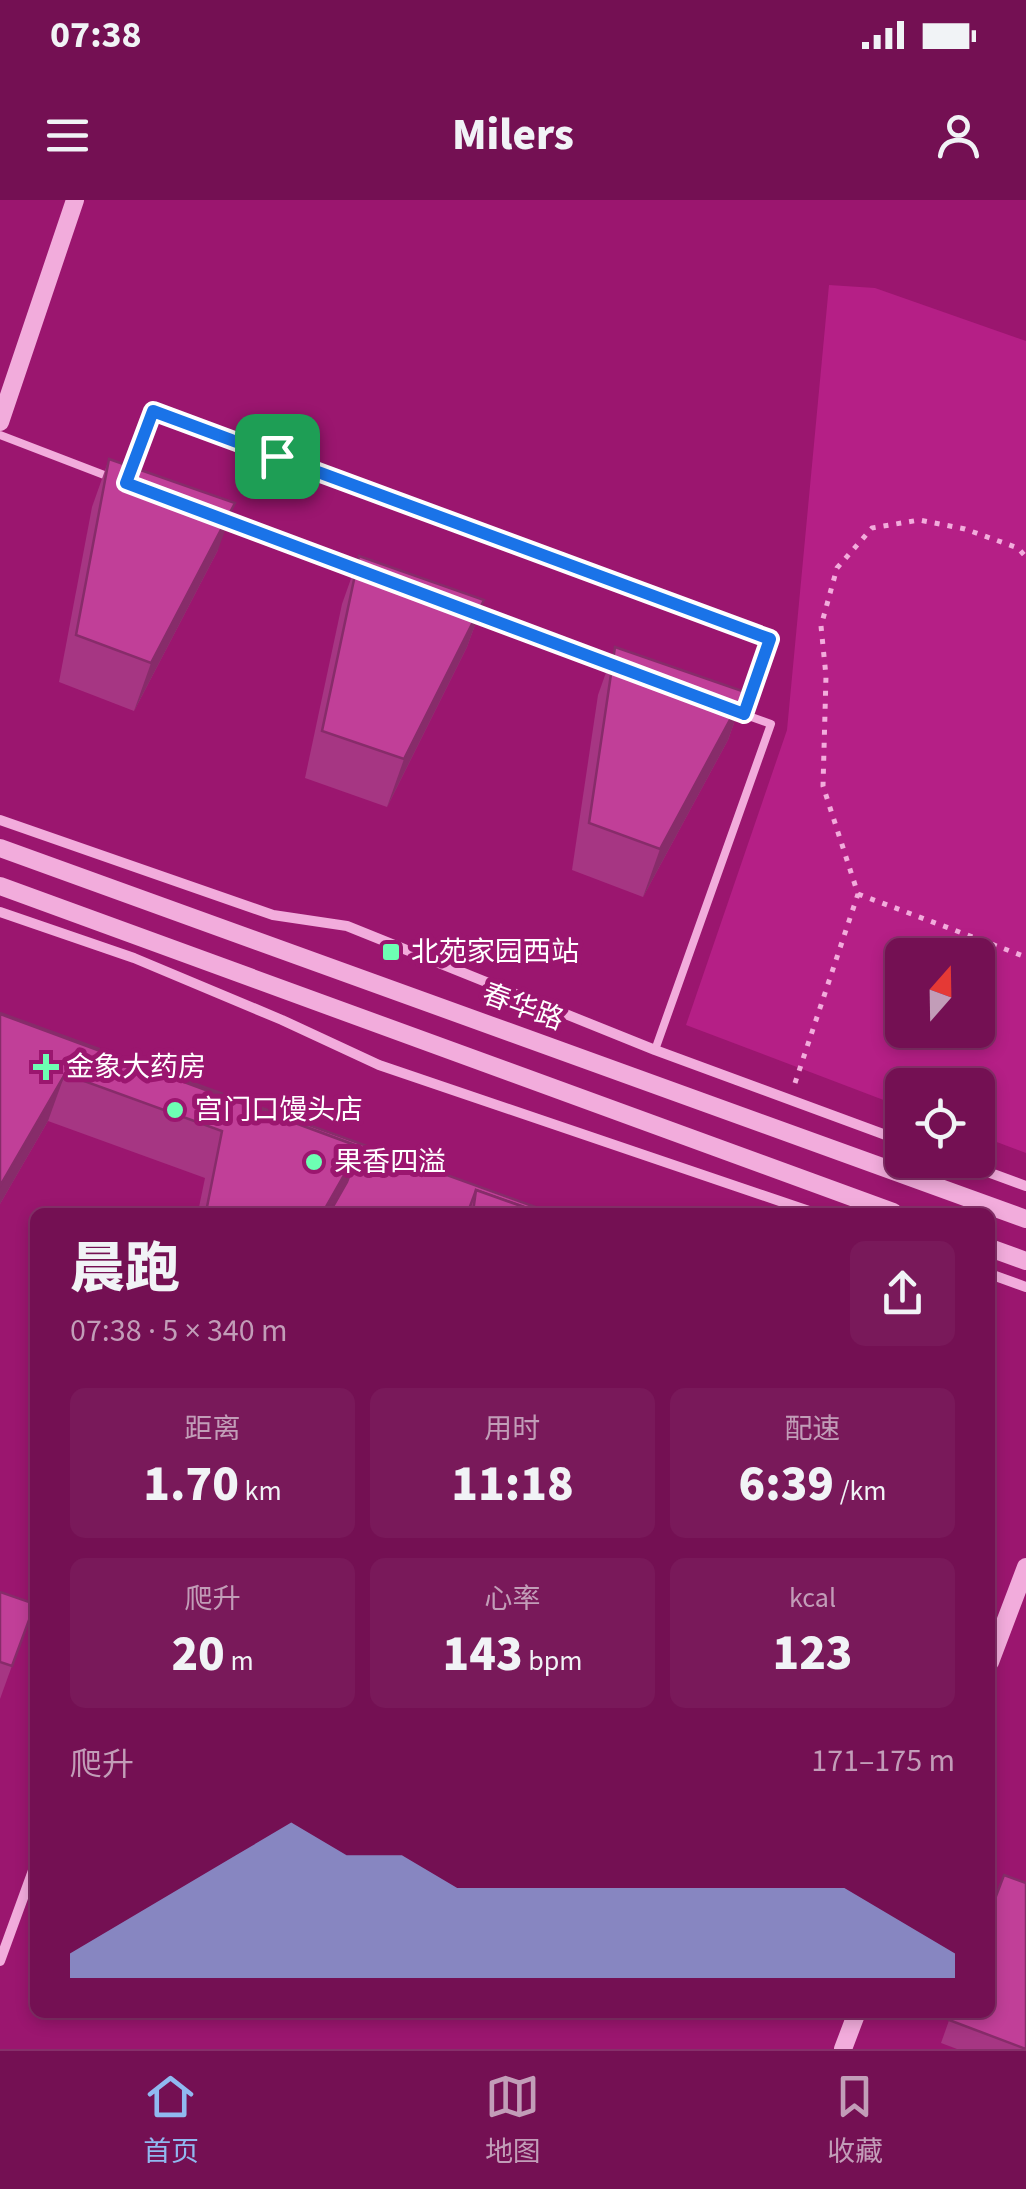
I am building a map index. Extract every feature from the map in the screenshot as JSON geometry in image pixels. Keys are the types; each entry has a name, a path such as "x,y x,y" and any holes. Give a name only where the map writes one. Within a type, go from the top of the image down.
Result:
{"street":[{"path":"0,422 75,200"},
{"path":"0,820 274,915 346,926 655,1050 885,1135"},
{"name":"春华路","path":"0,848 993,1208"},
{"path":"0,886 882,1208"},
{"path":"0,912 134,958 379,1066 800,1208"},
{"path":"995,1175 1026,1186"},
{"name":"春华路","path":"995,1209 1026,1220"},
{"path":"995,1250 1026,1261"},
{"path":"995,1276 1026,1287"},
{"path":"995,1649 1026,1568"},
{"path":"0,1961 30,1878"},
{"path":"843,2049 854,2018"}],"lane":[{"path":"0,434 126,483 153,411 770,639 744,714"},
{"path":"217,517 363,572"},
{"path":"454,606 636,674"},
{"path":"655,1050 771,724 726,708"}],"path":[{"path":"790,1100 858,894 823,786 826,676 821,626 837,568 872,528 919,520 966,529 1018,548 1026,557"},
{"path":"858,894 1026,957"}],"shaded area":[{"path":"829,285 875,288 1026,341 1026,1153 995,1141 995,1068 885,1068 885,1101 686,1025 787,730"}],"building":[{"path":"109,459 235,503 151,663 76,635"},
{"path":"359,556 484,600 404,759 322,731"},
{"path":"615,647 745,692 660,849 589,823"},
{"path":"0,1014 538,1208 527,1208 476,1190 469,1208 332,1208 360,1147"},
{"path":"0,1014 360,1147 325,1208 207,1208 222,1131 65,1074 0,1186"},
{"path":"476,1190 527,1208 474,1208"},
{"path":"0,1592 30,1602 30,1617 12,1666 0,1662"},
{"path":"1004,1875 1026,1883 1026,2049 949,2020 995,2018 995,1899"}],"place":[{"name":"北苑家园西站","path":"391,952"},
{"name":"金象大药房","path":"46,1067"},
{"name":"宫门口馒头店","path":"175,1110"},
{"name":"果香四溢","path":"314,1162"}],"route":[{"path":"153,411 277,456 770,639 744,714 126,483 153,411"}]}
